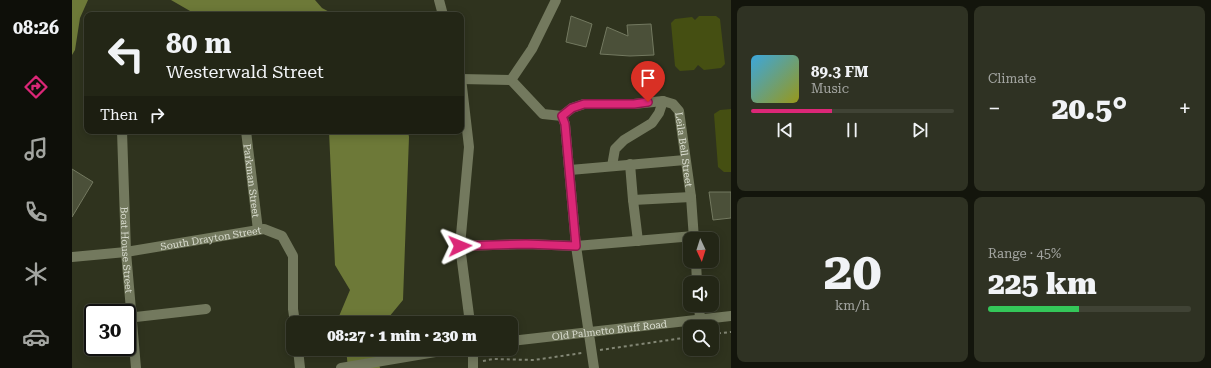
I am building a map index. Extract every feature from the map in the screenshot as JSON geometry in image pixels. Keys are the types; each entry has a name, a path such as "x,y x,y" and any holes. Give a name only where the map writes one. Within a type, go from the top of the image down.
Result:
{"street":[{"path":"439,0 442,12"},
{"path":"511,80 532,49 556,0"},
{"path":"464,79 511,80 542,114 562,116 572,108 584,104 634,104 663,101 659,113 652,123 624,140 615,149 612,166"},
{"name":"Leila Bell Street","path":"663,101 673,104 679,111 691,197 694,232"},
{"path":"464,104 469,147 460,246 469,316"},
{"path":"562,116 565,124 570,170 576,246 594,368"},
{"name":"Boat House Street","path":"122,134 128,304"},
{"name":"Parkman Street","path":"246,134 258,230"},
{"path":"570,170 685,160"},
{"path":"630,164 638,241"},
{"path":"633,200 691,197"},
{"name":"South Drayton Street","path":"72,257 126,252 264,229 282,236 293,256 294,316"},
{"path":"460,246 526,244 576,246 683,239"},
{"path":"136,317 206,309"},
{"path":"700,312 700,319"},
{"name":"Old Palmetto Bluff Road","path":"518,340 731,316"},
{"name":"Boat House Street","path":"134,356 136,368"},
{"path":"299,356 300,368"},
{"path":"341,368 410,356"},
{"path":"473,356 473,368"}],"path":[{"path":"719,333 731,332"}],"shaded area":[{"path":"72,0 88,0 80,18 75,50 72,55"},
{"path":"171,0 315,0 322,8 329,12 192,12"},
{"path":"699,16 716,16 720,19 725,64 721,68 704,70 698,65 694,70 680,71 675,66 671,23 675,19 692,17 695,20"},
{"path":"731,109 731,172 724,172 718,167 714,114 720,110"},
{"path":"329,134 408,134 403,300 390,316 339,316 350,290 335,265"},
{"path":"347,356 377,356 380,368 348,368"}],"building":[{"path":"571,16 592,24 586,47 566,42"},
{"path":"651,24 654,55 630,56 600,54 607,27 628,36 627,25"},
{"path":"72,169 93,182 72,217"},
{"path":"709,192 731,192 731,218 713,220"}],"route":[{"path":"460,246 526,244 576,246 570,170 565,124 562,116 572,108 584,104 634,104 648,102"}]}
